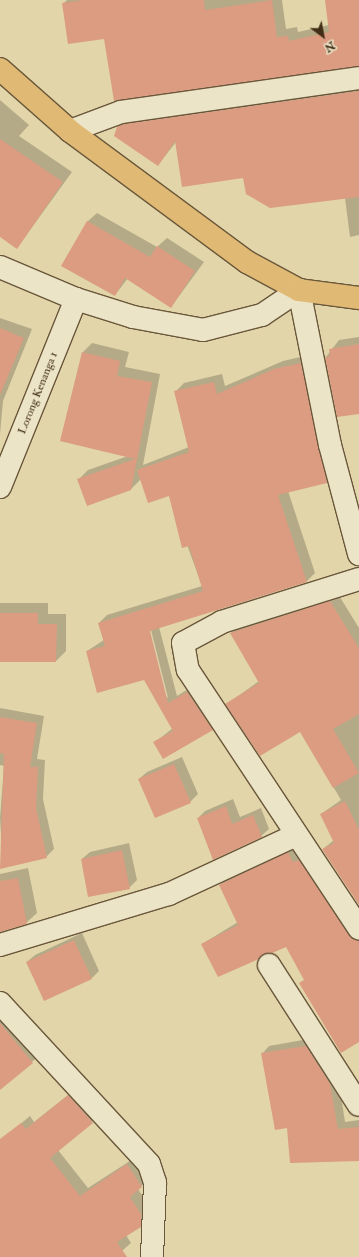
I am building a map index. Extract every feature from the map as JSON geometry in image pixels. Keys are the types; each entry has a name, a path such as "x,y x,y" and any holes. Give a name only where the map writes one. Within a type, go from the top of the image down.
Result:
{"highway":[{"path":"0,69 70,131 247,262 299,290 359,298"}],"street":[{"path":"70,131 121,112 359,78"},
{"path":"0,267 76,299 133,316 203,330 262,315 299,290 330,445 359,554"},
{"name":"Lorong Kenanga 1","path":"0,487 76,299"},
{"path":"359,579 222,622 183,643 188,670 359,928"},
{"path":"0,945 169,894 296,835"},
{"path":"269,965 359,1105"},
{"path":"0,1003 149,1164 155,1183 152,1257"}],"building":[{"path":"83,0 204,0 205,10 272,0 277,37 288,36 289,41 329,32 325,0 359,0 359,66 114,101 104,39 68,44 62,3"},
{"path":"359,91 359,197 270,208 246,194 243,178 182,187 175,141 158,166 114,136 117,127 124,124"},
{"path":"0,139 63,182 17,249 0,237"},
{"path":"87,221 150,257 157,246 195,271 171,308 125,278 115,296 61,266"},
{"path":"0,328 24,338 0,395"},
{"path":"359,344 359,414 337,417 325,357 330,356 329,349"},
{"path":"82,352 120,361 117,376 152,382 131,490 87,506 77,479 135,459 60,441"},
{"path":"301,363 327,483 278,495 307,582 150,631 168,703 187,692 213,730 163,759 153,742 173,731 144,680 97,693 86,651 105,646 98,623 203,591 189,546 182,548 169,496 148,503 137,470 189,452 174,391 214,382 217,394 274,369"},
{"path":"330,601 359,648 359,714 333,729 359,773 333,788 300,732 260,756 225,704 259,683 230,633"},
{"path":"0,613 38,613 38,624 57,624 56,662 0,662"},
{"path":"0,717 37,723 30,767 38,767 36,808 47,858 0,869 4,754 0,753"},
{"path":"174,764 191,803 155,818 138,779"},
{"path":"345,801 359,830 359,905 322,849 334,843 320,814"},
{"path":"226,806 232,824 253,815 262,837 213,860 197,818"},
{"path":"122,850 130,889 88,897 81,859"},
{"path":"288,852 293,862 299,860 349,935 359,940 359,1042 341,1053 299,983 304,980 286,947 218,977 201,944 238,925 219,885"},
{"path":"18,878 27,924 0,932 0,881"},
{"path":"74,940 92,979 44,1001 26,962"},
{"path":"0,1023 33,1063 0,1090"},
{"path":"306,1046 330,1084 338,1129 359,1127 359,1161 290,1163 287,1128 275,1130 261,1053"},
{"path":"68,1095 93,1123 50,1158 80,1196 127,1164 142,1187 130,1197 141,1214 141,1227 117,1242 127,1257 0,1257 0,1139 21,1123 26,1129"}]}
